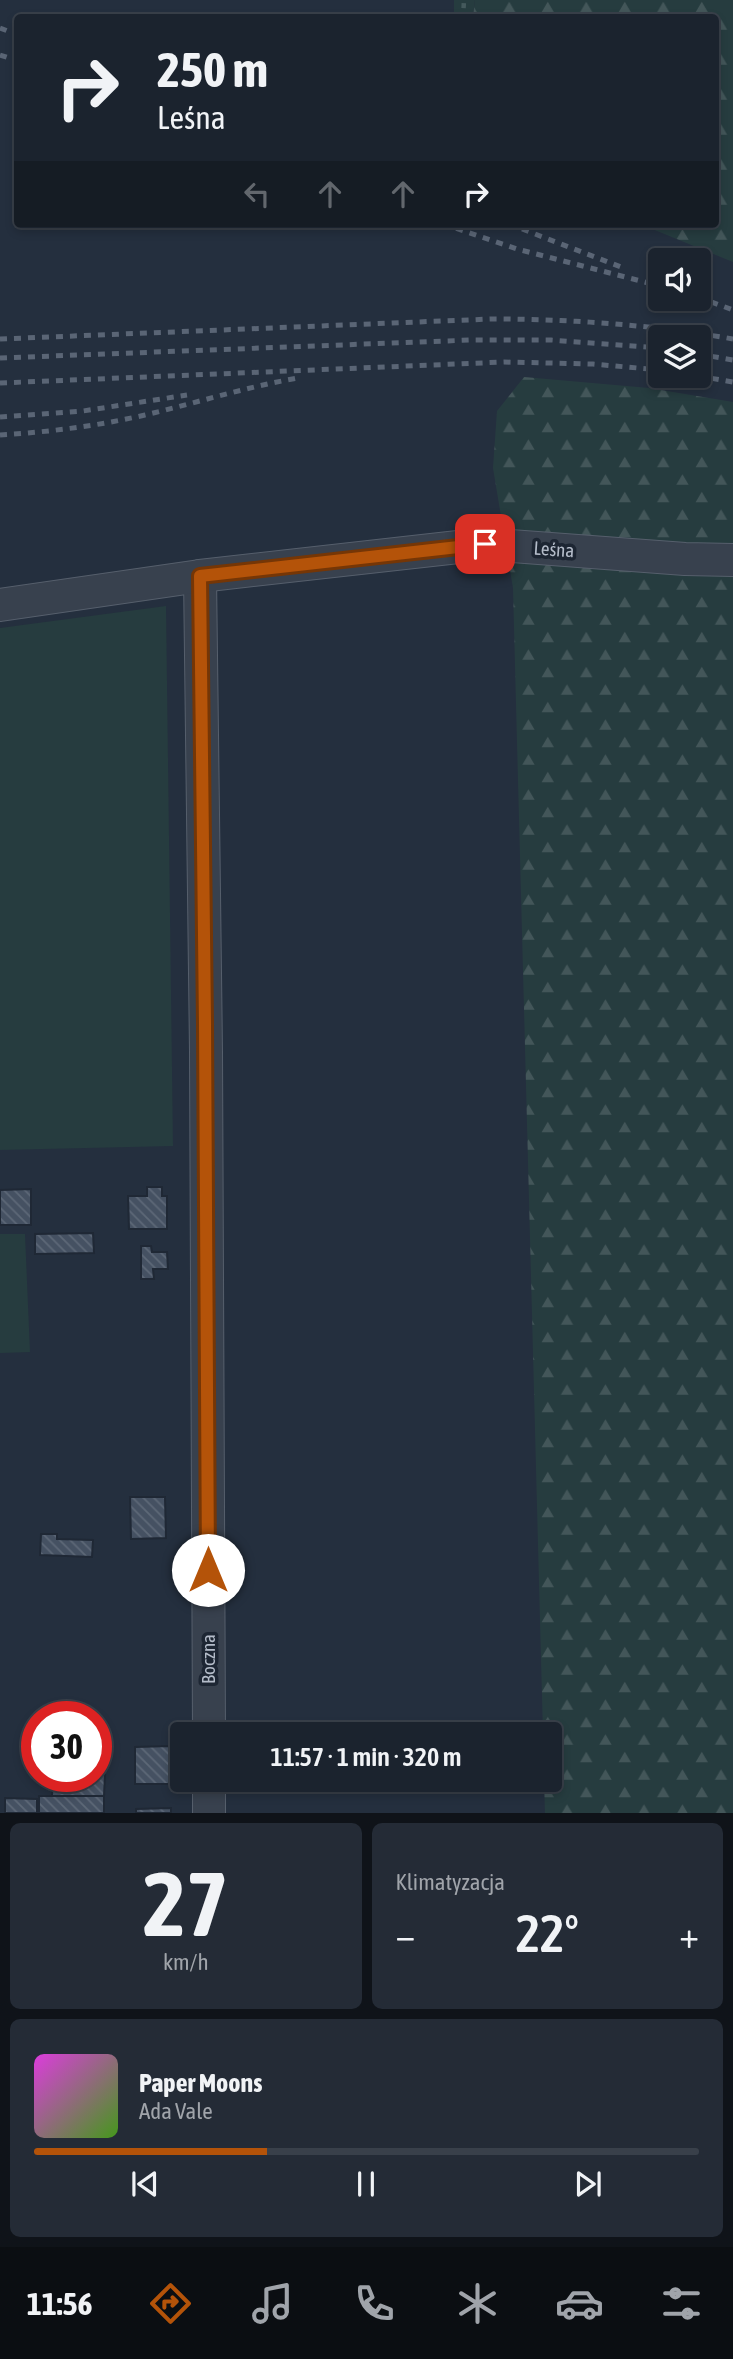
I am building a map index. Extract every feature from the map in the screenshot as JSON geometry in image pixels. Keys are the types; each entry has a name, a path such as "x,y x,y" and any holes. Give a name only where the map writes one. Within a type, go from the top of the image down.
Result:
{"street":[{"name":"Leśna","path":"0,605 200,576 485,544 733,560"},
{"name":"Boczna","path":"200,576 209,1722"},
{"path":"209,1792 209,1813"}],"green space":[{"path":"454,0 475,0 473,14 454,14"},
{"path":"475,0 733,0 733,262 711,253 711,248 699,248 650,228 719,228 719,14 473,14"},
{"path":"524,377 649,388 733,402 733,1813 545,1813 544,1792 562,1792 562,1722 543,1722 513,588 493,468 497,411"},
{"path":"166,606 173,1146 0,1150 0,628"},
{"path":"0,1234 25,1234 30,1352 0,1353"}],"building":[{"path":"147,1187 162,1187 162,1196 167,1196 167,1229 129,1229 128,1196 147,1196"},
{"path":"31,1189 31,1225 0,1225 0,1190"},
{"path":"93,1233 94,1253 35,1254 35,1234"},
{"path":"141,1246 151,1246 152,1252 167,1252 168,1269 153,1269 154,1279 141,1279"},
{"path":"130,1497 165,1497 166,1538 131,1539"},
{"path":"41,1534 57,1534 57,1539 93,1540 92,1557 40,1555"},
{"path":"170,1746 170,1784 135,1784 135,1747"},
{"path":"52,1792 104,1792 104,1796 52,1796"},
{"path":"39,1796 104,1796 104,1813 39,1813"},
{"path":"5,1798 37,1799 37,1813 5,1813"},
{"path":"171,1808 171,1813 136,1813 136,1809"}],"railway":[{"path":"0,28 14,33"},
{"path":"0,55 14,60"},
{"path":"455,228 517,249 648,283"},
{"path":"519,228 621,267"},
{"path":"711,302 733,310"},
{"path":"0,339 491,319 612,324 733,339"},
{"path":"0,358 471,340 551,340 648,347"},
{"path":"711,356 733,360"},
{"path":"0,383 504,362 593,364 648,369"},
{"path":"0,435 109,422 298,378"},
{"path":"711,378 733,382"},
{"path":"0,417 83,411 187,395"}],"route":[{"path":"208,1570 200,576 485,544"}]}
